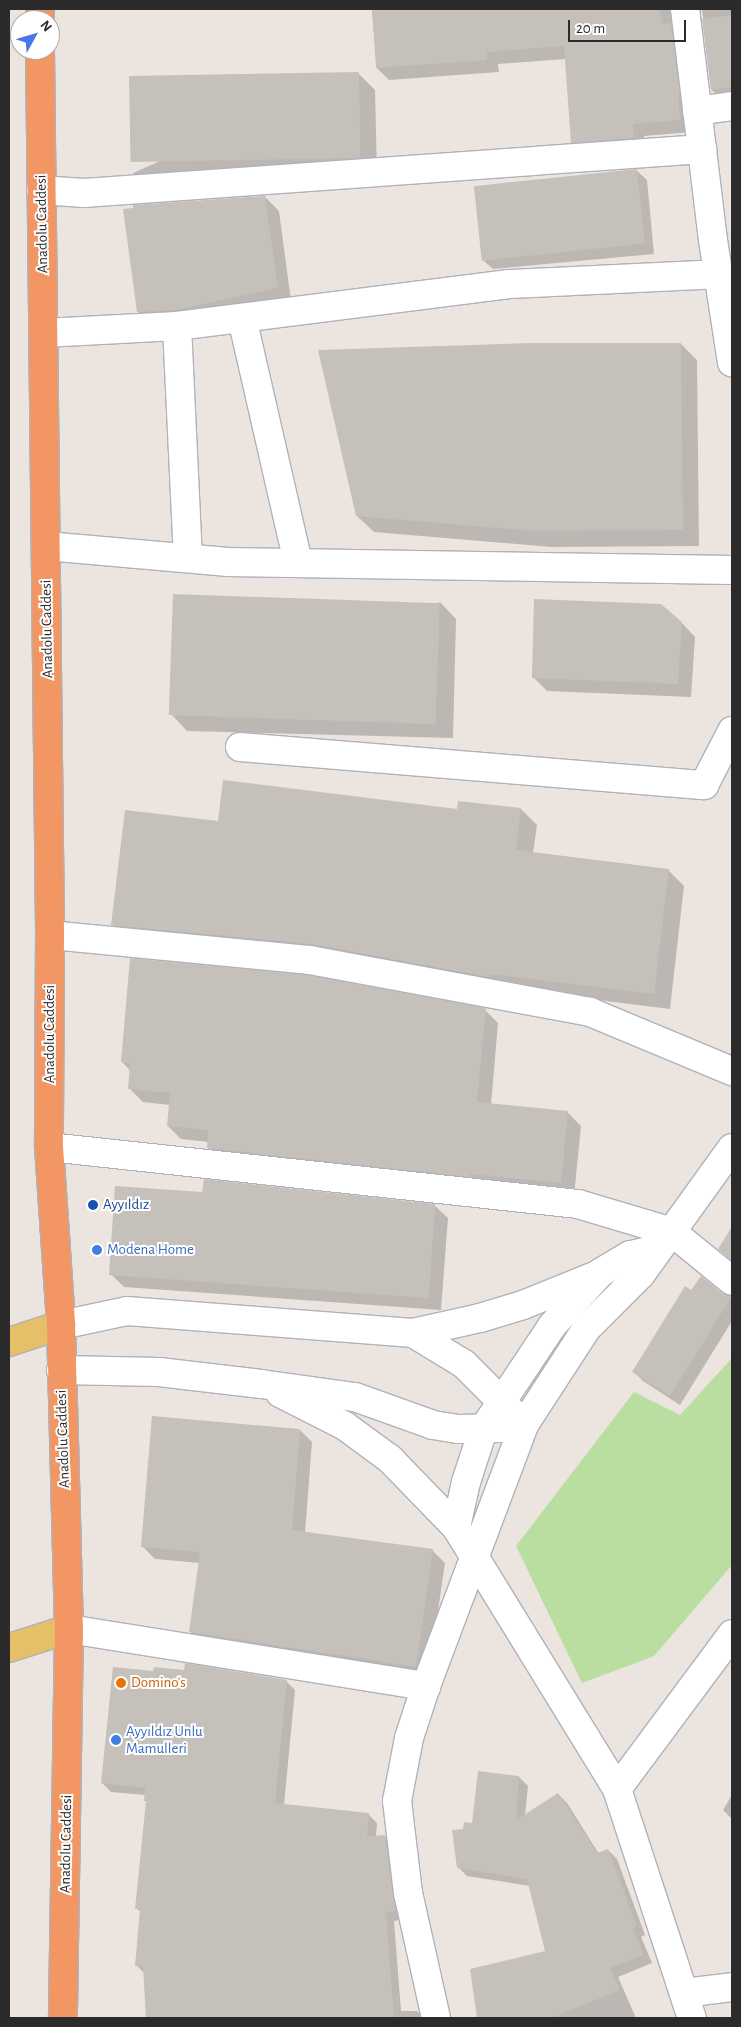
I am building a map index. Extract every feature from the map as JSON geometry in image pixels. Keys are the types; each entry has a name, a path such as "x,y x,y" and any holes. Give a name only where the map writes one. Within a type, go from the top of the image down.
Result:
{"highway":[{"name":"Anadolu Caddesi","path":"40,60 50,935 49,1147 61,1325 70,1629 63,2018"}],"main road":[{"path":"9,1342 61,1325"},
{"path":"9,1648 70,1629"}],"street":[{"path":"684,9 702,149 722,216 718,274 732,363"},
{"path":"697,110 732,106"},
{"path":"42,190 84,193 702,149"},
{"path":"44,333 177,326 509,284 718,274"},
{"path":"242,318 298,563"},
{"path":"177,326 188,558"},
{"path":"46,546 228,562 732,570"},
{"path":"240,747 704,785 732,731"},
{"path":"50,935 310,960 590,1012 732,1071"},
{"path":"49,1147 578,1204 665,1240 732,1282"},
{"path":"436,2018 408,1892 397,1801 409,1738 426,1686 524,1425 586,1330 641,1274 732,1148"},
{"path":"61,1325 127,1312 413,1333 480,1318 523,1305 600,1274 630,1255 665,1240"},
{"path":"456,1527 466,1482 483,1430 552,1326 600,1274"},
{"path":"413,1333 464,1364 524,1425"},
{"path":"61,1370 159,1372 356,1397 433,1425 459,1429 483,1430 524,1425"},
{"path":"261,1384 346,1426 390,1459 456,1527 474,1560 617,1789 688,2006 732,1986"},
{"path":"70,1629 426,1686"},
{"path":"617,1789 732,1634"}],"green space":[{"path":"732,1358 732,1565 654,1656 582,1683 516,1546 634,1392 680,1415"}],"building":[{"path":"372,9 660,9 662,24 671,23 680,94 678,94 680,120 633,124 634,138 571,143 564,46 487,52 487,60 376,68"},
{"path":"732,15 732,87 711,90 702,19"},
{"path":"359,72 361,158 131,162 129,76"},
{"path":"637,169 645,244 482,261 474,186"},
{"path":"265,196 278,288 176,310 137,312 123,209 133,208 133,205"},
{"path":"533,343 681,343 683,530 535,531 356,516 318,350"},
{"path":"173,594 440,603 436,724 169,715"},
{"path":"534,599 661,604 682,622 678,684 532,678"},
{"path":"223,780 457,809 458,801 521,808 516,850 669,869 654,994 489,974 489,977 312,944 111,925 125,810 218,821"},
{"path":"130,958 308,975 486,1008 477,1102 568,1111 561,1183 470,1174 470,1177 207,1148 208,1130 167,1126 170,1093 128,1089 130,1063 121,1062"},
{"path":"204,1179 435,1204 429,1298 109,1275 115,1186 202,1192"},
{"path":"732,1227 732,1261 718,1249"},
{"path":"701,1276 722,1293 732,1296 670,1396 632,1372 685,1286 691,1290"},
{"path":"152,1416 300,1429 292,1530 433,1549 416,1667 189,1632 200,1552 141,1547"},
{"path":"185,1663 287,1680 275,1803 369,1813 367,1836 385,1835 396,1911 386,1913 394,2018 146,2018 143,1966 135,1966 140,1909 135,1909 146,1801 144,1801 145,1788 101,1783 113,1667 153,1671 154,1667 184,1670"},
{"path":"478,1771 519,1776 516,1820 558,1793 597,1853 608,1849 637,1926 633,1928 644,1955 610,1968 620,1990 551,2018 477,2018 470,1969 545,1951 527,1879 457,1868 452,1830 463,1829 464,1822 472,1823"}],"place":[{"name":"Ayyıldız","path":"93,1205"},
{"name":"Modena Home","path":"97,1250"},
{"name":"Domino's","path":"121,1683"},
{"name":"Ayyıldız Unlu Mamulleri","path":"116,1740"}]}
